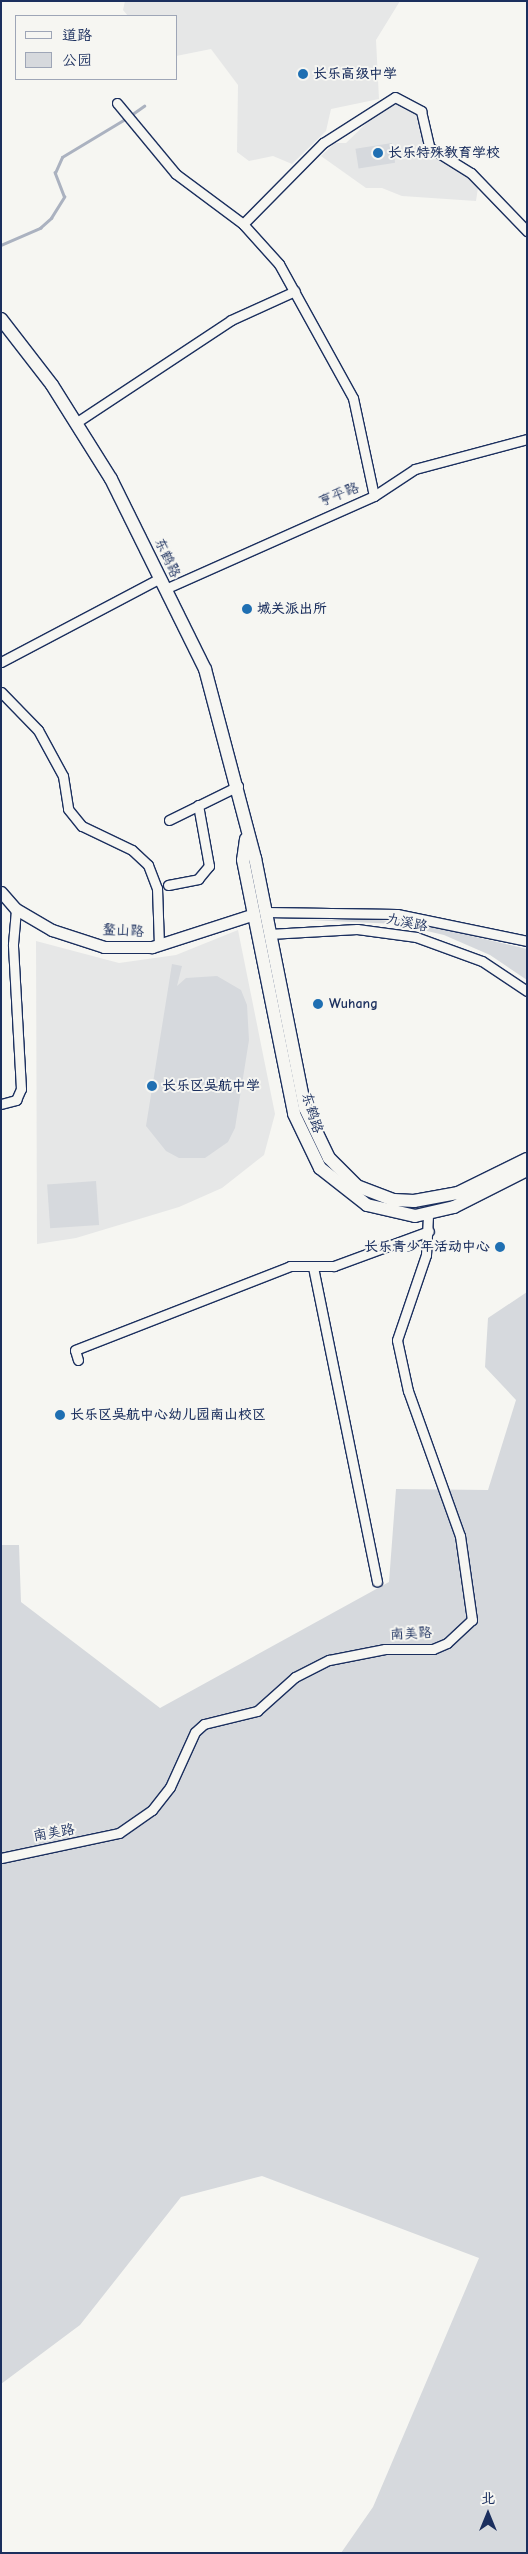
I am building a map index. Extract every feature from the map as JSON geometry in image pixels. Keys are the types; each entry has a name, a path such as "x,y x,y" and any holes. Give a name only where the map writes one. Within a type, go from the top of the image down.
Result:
{"main road":[{"name":"东鹤路","path":"1,319 77,422 205,669 238,786 294,1114 305,1143 320,1168 366,1205 396,1214 428,1215 527,1170"},
{"name":"东鹤路","path":"259,913 269,934 305,1108 312,1130 346,1178 394,1200 434,1200 527,1159"}],"street":[{"path":"243,224 323,143 396,97 421,111 429,147 471,173 527,231"},
{"path":"117,103 125,109 176,174 243,224 295,291 353,398 374,496"},
{"path":"77,422 231,320 295,291"},
{"name":"亨平路","path":"1,662 162,584 374,496 415,469 527,439"},
{"path":"1,692 38,730 63,776 68,809 82,826 132,850 148,865 157,888 159,945"},
{"path":"169,820 238,786"},
{"path":"168,885 198,879 209,866 198,805"},
{"name":"鳌山路","path":"1,892 16,909 76,940 104,947 159,945 259,913"},
{"path":"1,1104 16,1100 21,1089 13,944 16,909"},
{"name":"九溪路","path":"259,913 397,914 527,942"},
{"name":"九溪路","path":"269,934 356,929 416,937 482,961 527,991"},
{"name":"南美路","path":"1,1858 119,1833 152,1810 170,1787 195,1732 204,1724 257,1711 295,1677 329,1660 385,1649 433,1649 455,1637 472,1620 460,1536 408,1391 396,1340 426,1255 429,1231 428,1215"},
{"path":"78,1360 75,1350 290,1266 334,1266 429,1231"},
{"path":"313,1267 377,1582"}],"shaded area":[{"name":"长乐高级中学","path":"125,1 400,1 376,40 379,99 331,109 326,131 292,164 273,156 249,161 237,152 238,85 211,49 178,56 178,15 127,15 123,10"},
{"name":"长乐特殊教育学校","path":"400,104 415,111 422,123 427,151 460,168 472,180 478,188 476,201 402,196 382,188 366,188 321,156 335,143 346,143 382,108"},
{"name":"长乐区吴航中学","path":"238,930 275,1114 264,1155 222,1188 179,1207 76,1238 37,1244 36,941 119,963 176,955"}],"green space":[{"path":"392,143 395,163 359,169 355,149"},
{"path":"371,919 420,924 527,949 527,980 490,955 444,935 397,924 308,920"},
{"path":"172,964 182,966 177,986 186,978 217,976 241,990 247,1005 249,1040 235,1128 228,1142 205,1158 179,1158 166,1151 146,1126"},
{"path":"96,1181 99,1225 50,1228 47,1184"},
{"path":"527,1292 527,2553 341,2553 373,2507 479,2258 262,2176 181,2197 80,2325 1,2384 1,1545 19,1545 21,1602 160,1708 389,1582 396,1489 488,1490 516,1400 485,1367 488,1318"}],"waterway":[{"path":"131,115 144,106"},
{"path":"1,245 40,228 51,218 64,197 55,173 62,157 127,118"}],"place":[{"name":"长乐高级中学","path":"303,74"},
{"name":"长乐特殊教育学校","path":"378,153"},
{"name":"城关派出所","path":"247,609"},
{"name":"Wuhang","path":"318,1004"},
{"name":"长乐区吴航中学","path":"152,1086"},
{"name":"长乐青少年活动中心","path":"500,1247"},
{"name":"长乐区吴航中心幼儿园南山校区","path":"60,1415"}]}
